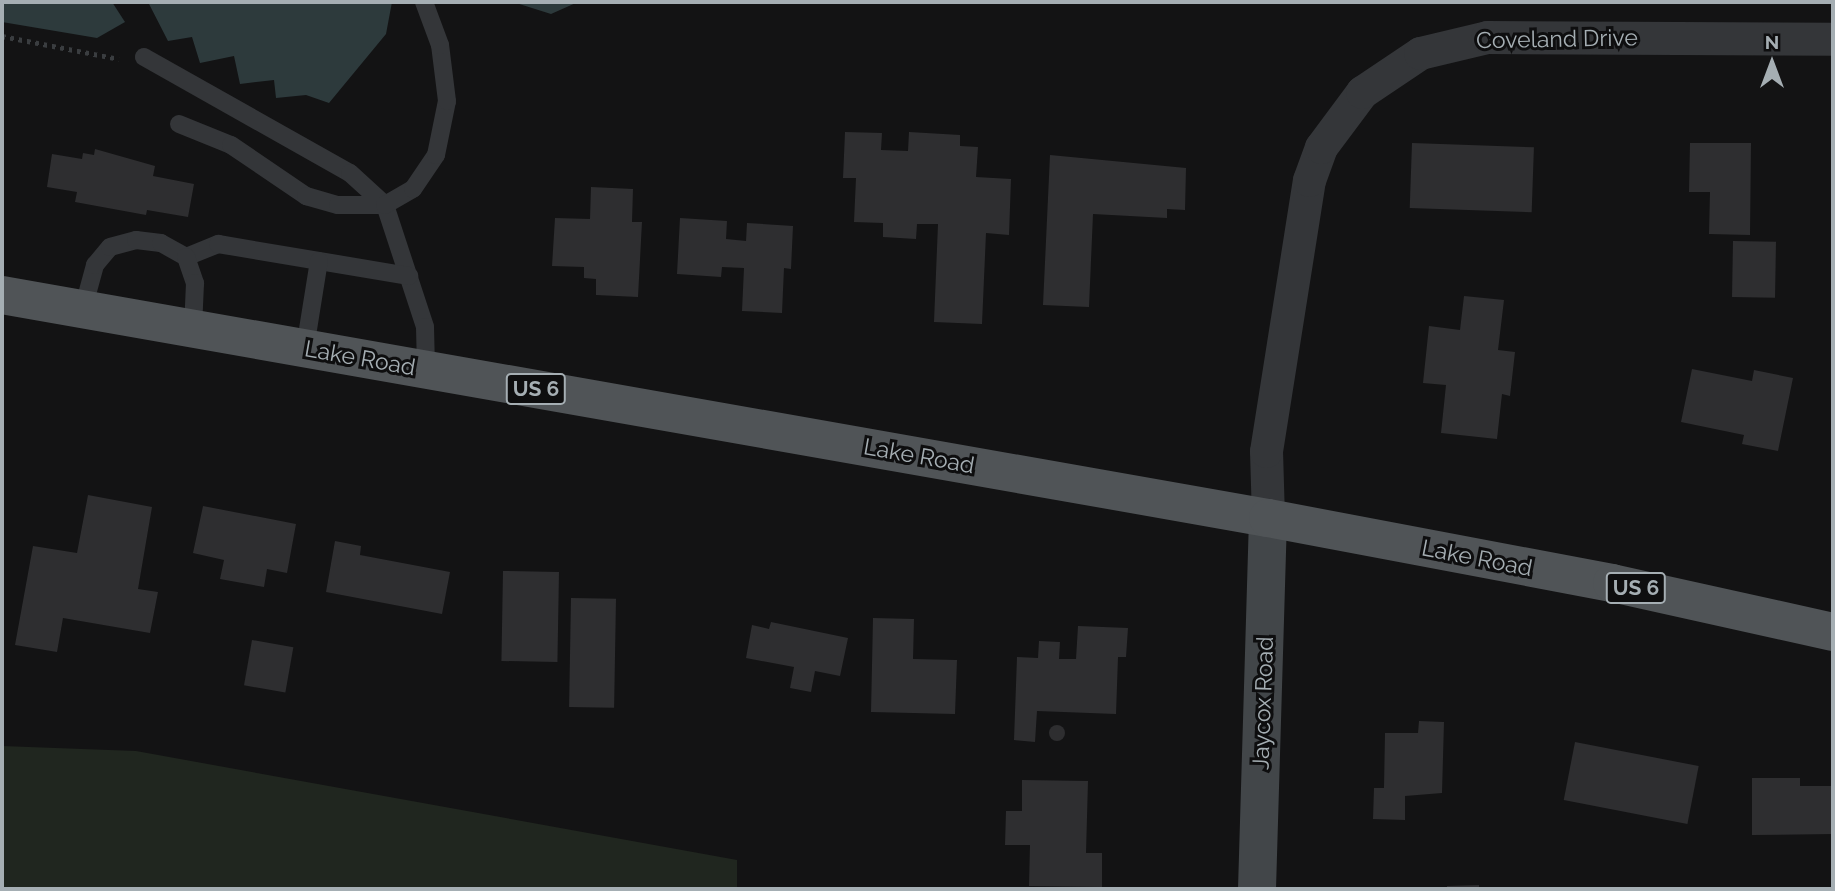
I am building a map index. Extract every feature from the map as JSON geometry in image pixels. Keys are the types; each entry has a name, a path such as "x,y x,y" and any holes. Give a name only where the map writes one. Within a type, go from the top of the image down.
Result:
{"main road":[{"name":"Lake Road","path":"2,295 1268,518 1612,583 1833,632"}],"street":[{"name":"Coveland Drive","path":"1268,518 1266,451 1307,190 1321,147 1362,92 1420,53 1487,37 1833,39"},
{"name":"Jaycox Road","path":"1257,889 1268,518"}],"lane":[{"path":"179,124 231,145 306,196 338,205 385,205 413,189 436,155 447,101 440,44 424,2"},
{"path":"144,57 350,173 385,205 425,327 426,369"},
{"path":"83,309 95,265 110,247 136,240 161,243 186,257 195,283 194,328"},
{"path":"186,257 218,244 409,276"},
{"path":"305,348 319,261"}],"path":[{"path":"2,36 108,60 144,57"}],"shaded area":[{"path":"2,2 112,2 125,22 97,38 2,22"},
{"path":"148,2 392,2 386,34 329,103 306,95 276,98 274,80 240,84 234,56 200,63 192,37 168,41"},
{"path":"513,2 578,2 551,14"},
{"path":"2,746 136,751 737,860 737,889 2,889"}],"building":[{"path":"845,132 882,133 881,150 908,151 909,132 960,135 960,146 978,147 976,177 1011,179 1009,235 986,233 982,324 934,322 938,224 917,224 916,239 883,237 883,223 854,222 856,178 843,178"},
{"path":"1412,143 1534,147 1532,212 1410,208"},
{"path":"1690,143 1751,143 1750,235 1709,234 1710,192 1689,192"},
{"path":"95,149 155,166 153,176 194,184 188,217 147,210 146,215 75,202 77,192 47,187 52,154 82,159 83,153 94,155"},
{"path":"1050,155 1186,168 1185,210 1167,209 1167,218 1093,214 1089,307 1043,305"},
{"path":"591,187 633,189 632,222 642,222 638,297 596,295 596,279 584,278 584,267 552,266 555,218 590,219"},
{"path":"680,218 727,221 726,239 746,241 747,223 793,226 791,269 784,268 782,313 742,311 744,268 722,267 721,277 677,274"},
{"path":"1733,241 1776,242 1775,298 1732,297"},
{"path":"1464,296 1504,300 1498,350 1515,352 1510,396 1502,394 1497,439 1441,433 1446,385 1423,383 1429,326 1460,330"},
{"path":"1692,369 1752,381 1754,370 1793,378 1778,451 1742,444 1744,435 1681,422"},
{"path":"88,495 152,507 138,589 158,592 150,633 63,618 57,652 15,645 33,546 77,553"},
{"path":"203,506 296,524 287,573 267,569 264,587 220,579 224,560 193,553"},
{"path":"335,541 361,546 360,555 450,572 442,614 326,592"},
{"path":"503,571 559,572 557,662 501,661"},
{"path":"571,598 616,599 614,708 569,707"},
{"path":"873,618 914,619 913,659 957,660 955,714 871,712"},
{"path":"771,622 848,638 840,676 815,671 811,692 790,688 794,667 746,658 752,625 769,629"},
{"path":"1078,626 1128,628 1126,657 1118,657 1116,714 1037,711 1035,742 1014,740 1017,657 1038,658 1039,641 1060,642 1059,659 1076,659"},
{"path":"252,640 293,647 285,693 244,685"},
{"path":"1419,721 1444,722 1442,793 1405,796 1405,820 1373,819 1374,788 1384,788 1385,733 1418,733"},
{"path":"1054,725 1060,725 1065,733 1063,739 1054,741 1049,736 1049,730"},
{"path":"1575,742 1699,766 1687,824 1564,800"},
{"path":"1752,778 1800,778 1800,786 1833,786 1833,834 1752,835"},
{"path":"1022,780 1088,781 1086,853 1102,853 1102,887 1029,886 1030,845 1005,845 1006,811 1022,811"},
{"path":"1479,885 1479,889 1447,889 1447,886"}]}
